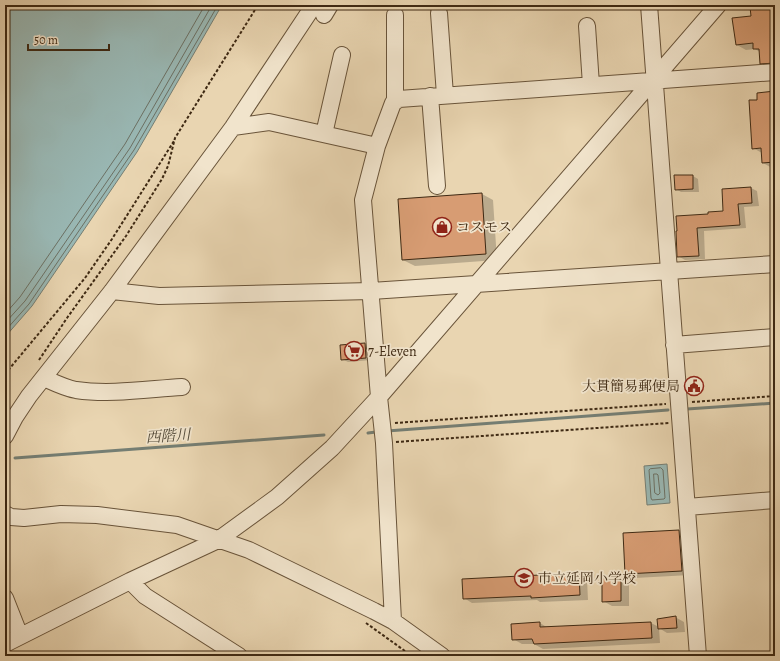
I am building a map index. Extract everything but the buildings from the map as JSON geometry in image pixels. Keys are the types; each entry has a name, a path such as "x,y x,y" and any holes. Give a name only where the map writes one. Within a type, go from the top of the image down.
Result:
{"street":[{"path":"649,5 698,656"},
{"path":"5,644 130,581 218,540 276,497 332,448 379,397 475,284 654,81 718,5"},
{"path":"5,436 15,417 26,401 112,291 322,8"},
{"path":"437,186 439,13"},
{"path":"395,15 395,101"},
{"path":"587,26 591,85"},
{"path":"324,134 342,54"},
{"path":"394,621 384,443 363,200 377,146 392,103 399,99 775,72"},
{"path":"233,127 269,122 377,146"},
{"path":"112,291 159,296 371,291 775,264"},
{"path":"674,346 775,337"},
{"path":"44,378 63,387 77,390 114,392 182,387"},
{"path":"687,507 775,500"},
{"path":"5,514 11,517 24,518 61,514 97,514 177,525 249,550 394,621 442,656"},
{"path":"130,581 144,596 239,656"},
{"path":"5,598 20,636"}],"path":[{"path":"5,374 85,278 112,239 258,5"},
{"path":"37,364 67,318 126,236 162,179 168,166 175,138"},
{"path":"382,424 775,396"},
{"path":"384,443 680,423"}],"water":[{"path":"5,5 222,5 137,152 32,306 5,337"},
{"path":"667,464 670,503 647,505 644,466"}],"waterway":[{"path":"687,409 775,403"},
{"path":"387,431 668,410"},
{"path":"368,433 376,432"},
{"name":"西階川","path":"15,458 324,435"}],"place":[{"name":"コスモス","path":"442,227"},
{"name":"7-Eleven","path":"354,351"},
{"name":"大貫簡易郵便局","path":"694,386"},
{"name":"市立延岡小学校","path":"524,578"}]}
